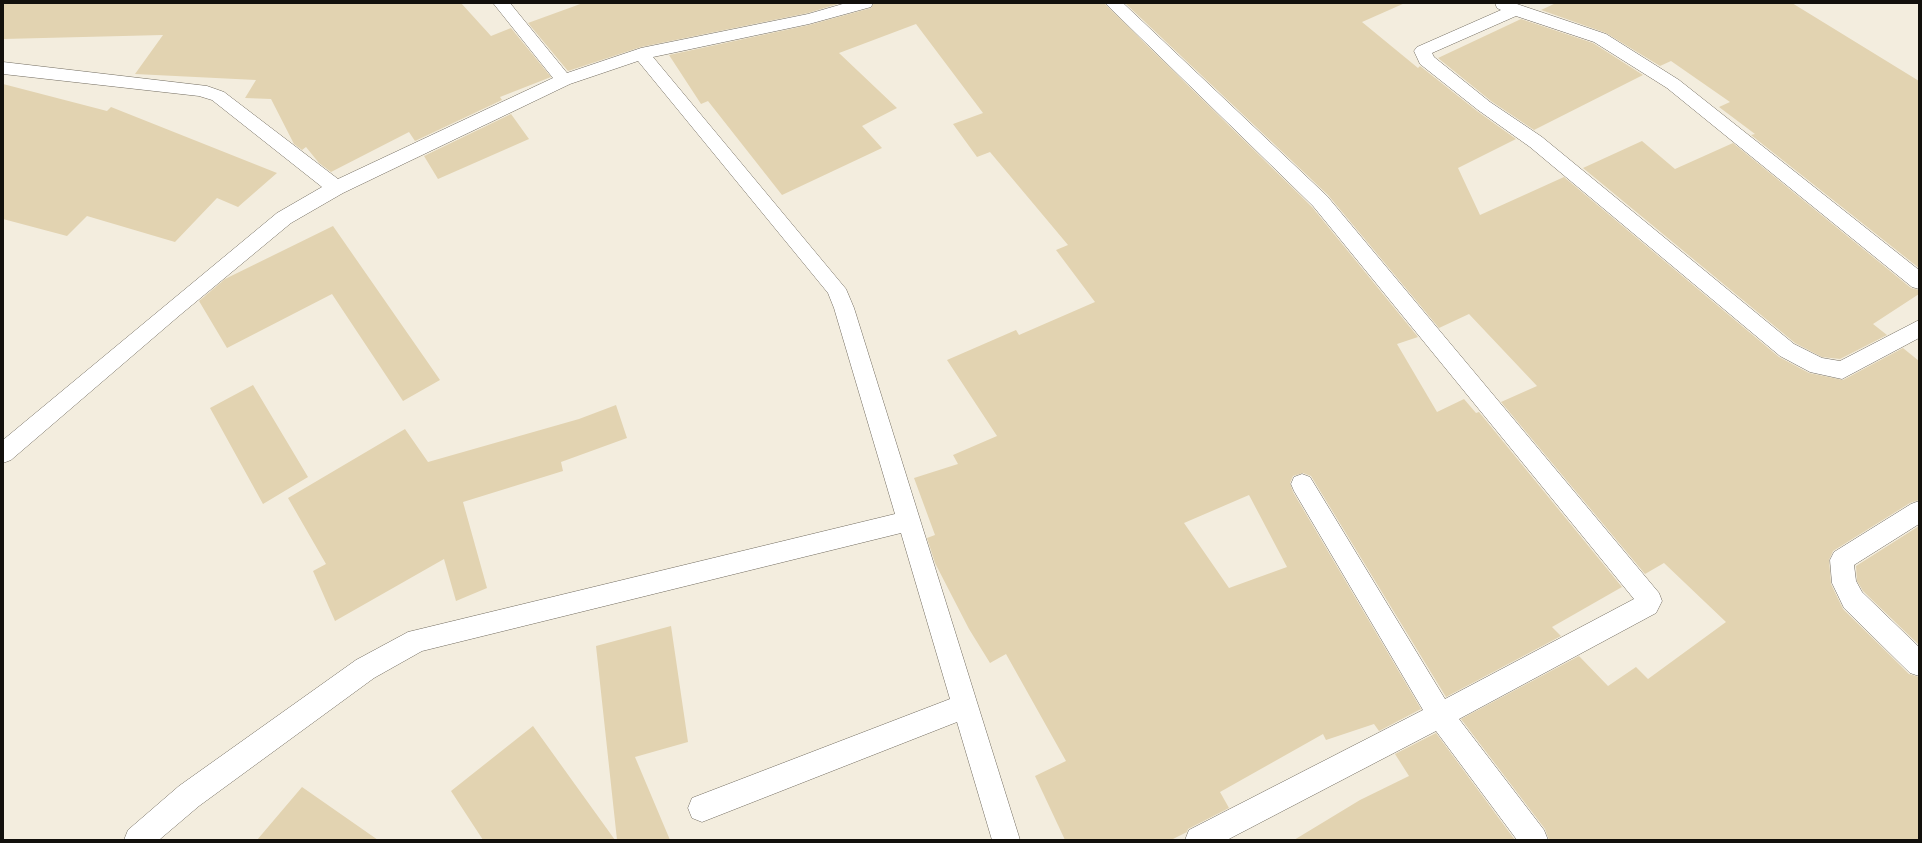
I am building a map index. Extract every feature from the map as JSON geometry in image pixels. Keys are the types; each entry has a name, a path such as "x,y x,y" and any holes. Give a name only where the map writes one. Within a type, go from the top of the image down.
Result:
{"street":[{"path":"501,3 564,80"},
{"path":"3,453 166,314 284,218 336,188 564,80 641,54 808,19 865,3"},
{"path":"1113,3 1320,201 1650,601 1646,606 1199,840"},
{"path":"1919,281 1673,84 1600,38 1508,7 1423,51 1426,60 1484,106 1536,142 1787,350 1818,366 1842,370 1919,328"},
{"path":"641,54 836,289 844,308 1006,840"},
{"path":"3,68 201,90 218,96 336,188"},
{"path":"1302,484 1440,715 1534,840"},
{"path":"1919,510 1842,560 1844,583 1853,600 1919,664"},
{"path":"138,840 189,796 365,669 417,640 909,521"},
{"path":"702,808 966,706"}],"building":[{"path":"3,3 461,3 491,36 511,28 551,77 500,97 502,100 415,141 409,132 331,172 319,163 306,147 302,150 294,144 271,99 245,98 256,80 135,74 163,35 3,39"},
{"path":"583,3 841,3 808,13 641,47 568,71 528,23"},
{"path":"874,3 1104,3 1312,207 1418,337 1397,344 1437,412 1464,399 1476,413 1479,412 1622,587 1552,627 1561,636 1446,697 1311,476 1303,473 1293,476 1290,483 1293,492 1421,709 1379,731 1374,724 1326,740 1323,734 1220,792 1229,808 1188,829 1187,832 1171,840 1065,840 1035,776 1066,761 1006,654 990,663 969,629 935,563 927,538 935,535 914,478 958,464 953,455 997,436 947,360 1016,330 1019,335 1095,302 1056,250 1068,245 990,152 977,157 953,124 983,113 916,24 839,53 897,108 862,126 882,148 782,195 708,101 701,104 669,55 809,25 871,8","holes":["1249,495 1287,567 1229,588 1184,523"]},
{"path":"1125,3 1405,3 1362,22 1418,68 1420,66 1477,111 1516,139 1458,168 1480,215 1564,177 1779,357 1809,373 1843,380 1903,348 1919,361 1919,500 1910,503 1833,551 1829,560 1831,584 1843,609 1909,674 1919,677 1919,840 1549,840 1545,829 1461,719 1579,656 1608,686 1636,667 1648,679 1726,622 1664,563 1645,574 1501,402 1537,386 1469,314 1439,328 1328,195"},
{"path":"1556,3 1792,3 1919,81 1919,268 1751,135 1755,134 1719,107 1730,102 1671,61 1660,66 1606,33 1541,10"},
{"path":"1521,19 1593,43 1643,75 1534,130 1491,101 1438,58"},
{"path":"3,84 107,111 111,107 277,173 238,207 217,198 175,242 87,216 67,236 3,219"},
{"path":"511,114 529,139 438,179 424,156"},
{"path":"1642,141 1675,169 1733,143 1911,288 1919,290 1919,294 1873,324 1887,335 1840,359 1822,357 1795,343 1583,168"},
{"path":"333,226 440,380 403,401 332,294 227,348 199,301 225,279"},
{"path":"253,385 308,477 263,504 210,408"},
{"path":"616,405 627,438 561,462 563,471 463,502 487,588 456,601 444,559 335,621 313,571 326,564 288,498 405,429 428,462 579,419"},
{"path":"1919,526 1919,645 1863,591 1857,581 1856,566"},
{"path":"671,626 688,742 635,757 670,840 617,840 596,646"},
{"path":"533,726 615,840 483,840 451,791"},
{"path":"1436,733 1515,840 1294,840 1360,800 1409,776 1395,754"},
{"path":"302,787 378,840 257,840"}]}
